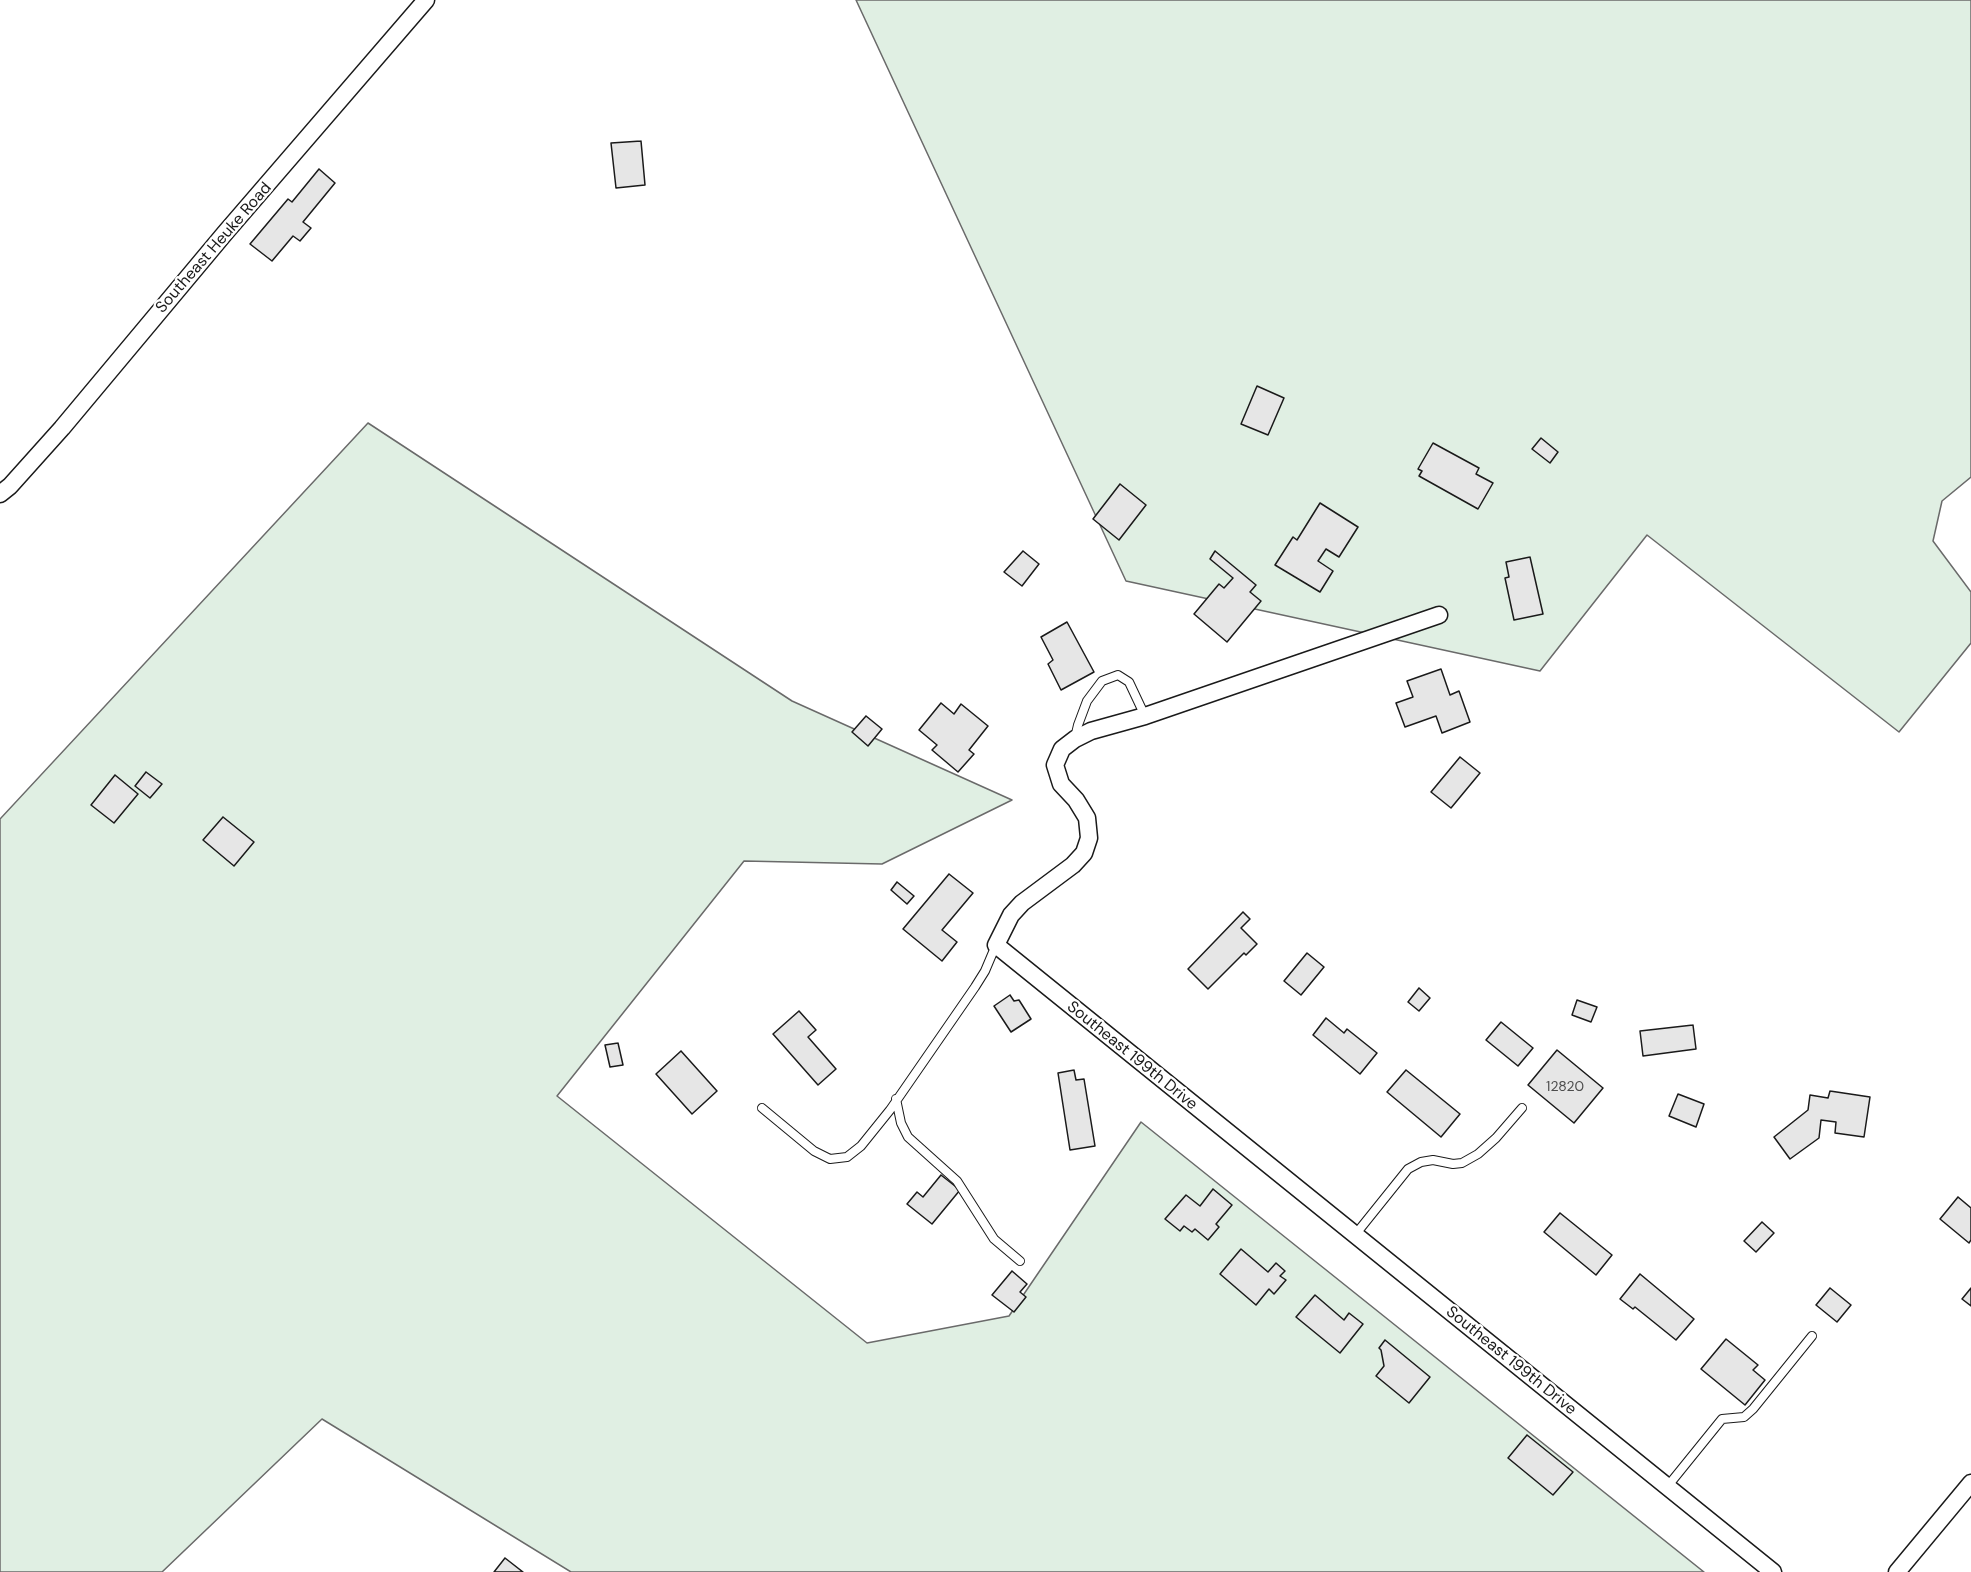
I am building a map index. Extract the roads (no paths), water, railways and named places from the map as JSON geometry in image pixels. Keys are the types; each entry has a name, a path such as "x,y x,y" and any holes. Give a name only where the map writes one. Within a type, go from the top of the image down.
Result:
{"street":[{"name":"Southeast Heuke Road","path":"0,494 10,486 62,428 225,233 426,0"},
{"path":"996,945 1011,915 1022,903 1073,865 1084,854 1089,837 1086,818 1076,800 1061,784 1055,765 1062,749 1075,739 1091,731 1145,716 1439,615"},
{"name":"Southeast 199th Drive","path":"996,945 1773,1572"},
{"path":"1897,1572 1971,1483"}],"lane":[{"path":"1075,739 1087,701 1102,681 1118,675 1130,682 1145,716"},
{"path":"762,1108 813,1151 830,1159 847,1157 861,1146 975,987 996,945"},
{"path":"896,1099 901,1123 909,1137 957,1181 994,1239 1020,1261"},
{"path":"1355,1236 1408,1170 1421,1162 1433,1160 1453,1164 1462,1163 1478,1154 1496,1138 1522,1108"},
{"path":"1667,1487 1722,1419 1744,1417 1753,1409 1812,1336"}]}
